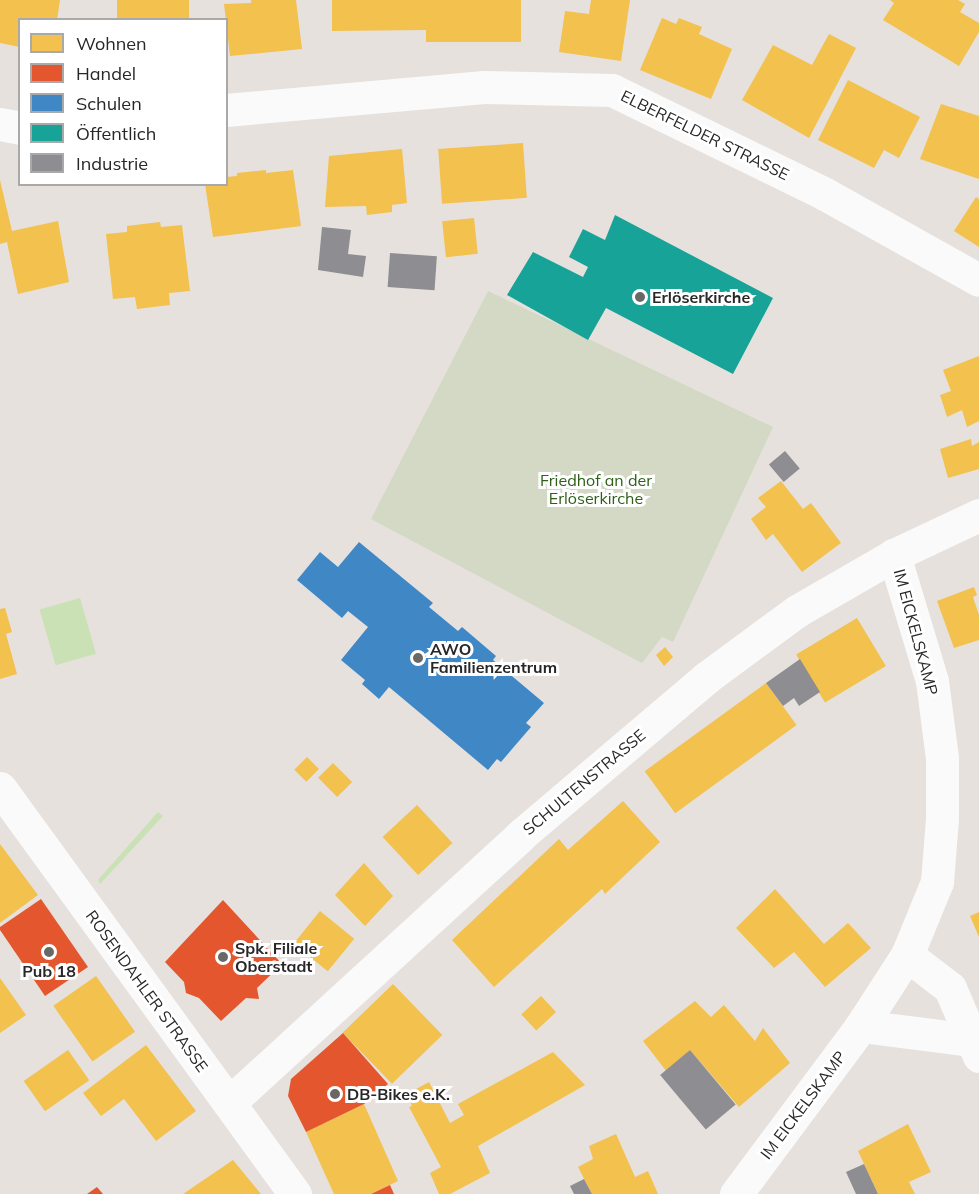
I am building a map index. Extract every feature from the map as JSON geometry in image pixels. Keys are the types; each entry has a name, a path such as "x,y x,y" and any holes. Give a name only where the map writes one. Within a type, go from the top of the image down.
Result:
{"street":[{"name":"ELBERFELDER STRASSE","path":"228,110 484,87 612,90 825,194 979,280"},
{"path":"0,124 18,128"},
{"name":"SCHULTENSTRASSE","path":"229,1103 521,835 706,678 797,611 894,555 979,515"},
{"name":"IM EICKELSKAMP","path":"736,1194 861,1026 907,955 938,882 942,819 942,758 932,681 894,555"},
{"name":"ROSENDAHLER STRASSE","path":"0,788 295,1194"},
{"path":"907,955 950,988 976,1048"},
{"path":"861,1026 976,1048"}],"green space":[{"name":"Friedhof an der Erlöserkirche","path":"488,291 773,427 673,642 662,637 642,663 371,519"},
{"path":"80,598 96,654 56,665 40,610"},
{"path":"158,812 163,816 100,884 98,880"}],"building: Wohnen":[{"path":"0,0 60,0 57,18 18,18 18,47 0,43"},
{"path":"117,0 189,0 189,18 117,18"},
{"path":"251,0 296,0 302,49 230,56 228,18 226,18 224,4 251,3"},
{"path":"332,0 521,0 521,42 426,42 426,30 332,31"},
{"path":"591,0 630,0 621,61 559,52 565,11 589,14"},
{"path":"890,0 958,0 965,4 960,12 979,23 979,32 959,66 883,20 894,3"},
{"path":"662,18 676,24 679,18 702,27 699,34 732,49 711,99 640,70"},
{"path":"829,34 856,48 809,138 742,100 773,45 812,65"},
{"path":"848,80 920,117 899,158 884,150 874,168 818,140"},
{"path":"941,104 979,116 979,179 920,159"},
{"path":"523,143 527,198 442,204 438,149"},
{"path":"402,149 407,203 392,205 392,212 367,215 366,206 325,207 329,156"},
{"path":"293,170 301,226 213,237 205,186 228,186 228,177 237,176 237,173"},
{"path":"0,180 12,231 58,221 69,282 18,294 7,242 0,244"},
{"path":"976,197 979,199 979,247 954,231"},
{"path":"474,218 478,254 446,257 442,221"},
{"path":"160,222 161,227 182,225 190,291 169,293 170,305 137,309 135,297 113,299 106,234 127,232 127,226"},
{"path":"979,356 979,421 967,427 962,410 947,417 940,395 951,391 943,370"},
{"path":"971,439 972,446 979,442 979,469 948,478 940,449"},
{"path":"781,481 803,509 811,503 841,543 802,572 773,534 766,540 751,519 766,507 758,498"},
{"path":"974,587 977,595 973,597 979,615 979,640 954,648 937,601"},
{"path":"5,608 12,632 6,634 17,674 0,679 0,609"},
{"path":"857,618 886,666 825,703 796,655"},
{"path":"665,647 673,657 664,666 656,655"},
{"path":"766,683 797,725 675,813 645,771"},
{"path":"307,757 319,769 306,782 294,770"},
{"path":"333,763 352,782 337,797 318,778"},
{"path":"623,801 660,842 605,894 602,889 494,987 452,940 559,839 568,850"},
{"path":"417,805 452,843 418,875 383,837"},
{"path":"0,844 38,895 0,923"},
{"path":"364,863 393,896 365,926 335,895"},
{"path":"775,889 824,944 848,923 871,948 825,987 794,952 774,968 736,928"},
{"path":"320,911 354,939 328,971 294,944"},
{"path":"979,912 979,937 970,916"},
{"path":"96,976 135,1032 92,1062 53,1006"},
{"path":"0,978 26,1015 0,1033"},
{"path":"393,984 442,1035 392,1084 343,1033"},
{"path":"541,996 556,1012 536,1031 521,1014"},
{"path":"695,1001 711,1017 724,1005 755,1041 763,1028 790,1063 739,1107 690,1050 667,1072 643,1041"},
{"path":"146,1045 196,1111 156,1141 124,1099 101,1116 83,1093"},
{"path":"68,1050 89,1080 45,1111 24,1081"},
{"path":"553,1052 585,1085 478,1146 490,1173 450,1194 439,1194 430,1173 441,1167 409,1107 412,1106 407,1094 429,1082 450,1123 464,1115 458,1104"},
{"path":"364,1104 398,1181 371,1194 334,1194 306,1132"},
{"path":"908,1124 931,1172 909,1182 915,1194 878,1194 858,1151"},
{"path":"616,1134 635,1177 648,1171 658,1194 592,1194 578,1167 593,1159 589,1146"},
{"path":"233,1160 261,1194 183,1194"}],"building: Handel":[{"path":"41,899 88,967 45,996 0,930 0,927"},
{"name":"Spk. Filiale Oberstadt","path":"223,900 282,964 257,988 259,999 246,998 221,1021 199,998 186,993 184,982 165,962"},
{"path":"343,1033 388,1084 364,1104 306,1132 288,1096 291,1079"},
{"path":"390,1185 394,1194 371,1194"},
{"path":"97,1187 103,1194 87,1194"}],"building: Schulen":[{"name":"AWO Familienzentrum","path":"359,542 433,603 429,607 458,631 462,627 496,656 493,660 544,703 526,723 531,727 501,762 497,759 488,770 389,687 379,699 362,684 365,680 341,660 368,627 348,611 342,618 297,580 320,552 338,567"}],"building: Öffentlich":[{"name":"Erlöserkirche","path":"615,215 773,298 733,374 606,308 588,340 507,295 533,252 583,277 588,267 569,257 583,229 605,240"}],"building: Industrie":[{"path":"322,227 351,230 348,254 366,256 363,277 318,270"},
{"path":"390,253 437,256 435,290 388,287"},
{"path":"785,451 800,469 784,482 769,464"},
{"path":"800,659 820,692 799,706 794,698 783,706 766,683"},
{"path":"690,1050 736,1104 706,1129 660,1075"},
{"path":"864,1164 878,1194 856,1194 846,1172"},
{"path":"584,1179 592,1194 574,1194 570,1186"}],"place":[{"name":"Erlöserkirche","path":"640,297"},
{"name":"AWO Familienzentrum","path":"418,658"},
{"name":"Pub 18","path":"49,952"},
{"name":"Spk. Filiale Oberstadt","path":"223,957"},
{"name":"DB-Bikes e.K.","path":"335,1094"}]}
